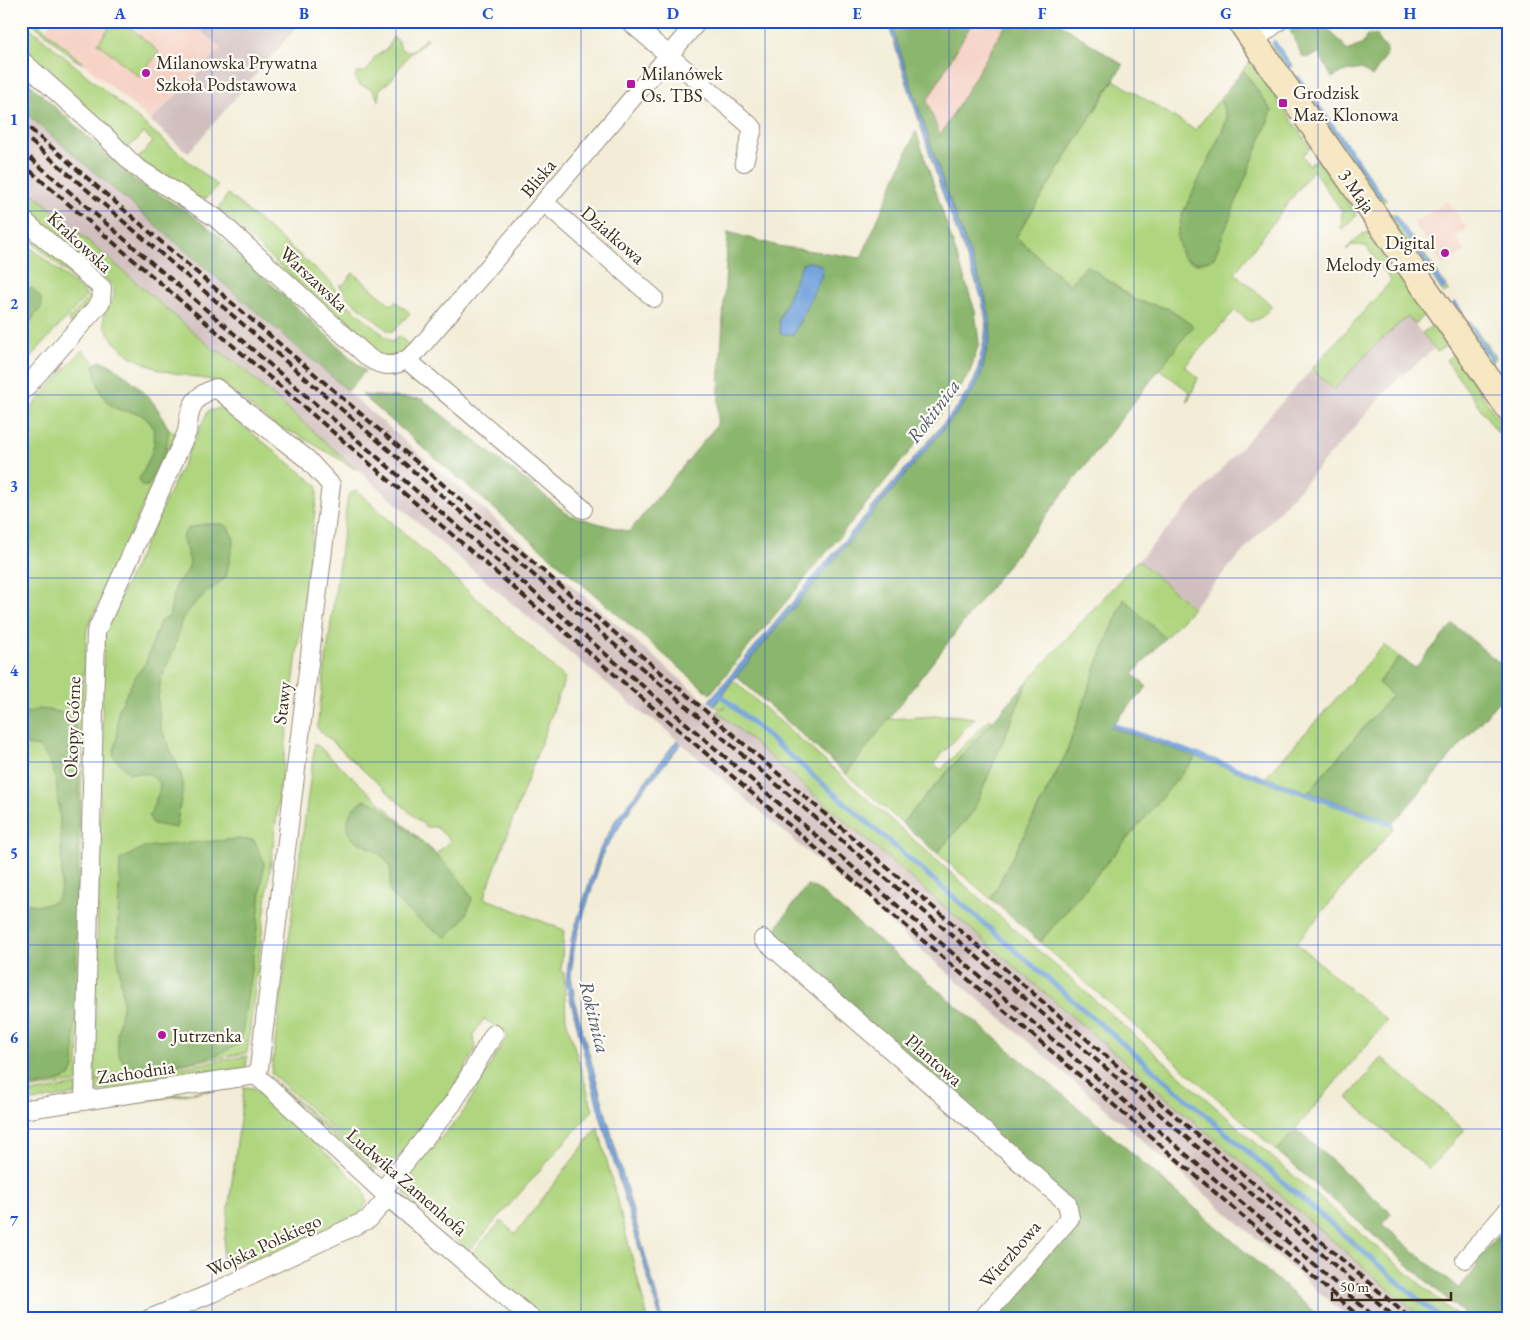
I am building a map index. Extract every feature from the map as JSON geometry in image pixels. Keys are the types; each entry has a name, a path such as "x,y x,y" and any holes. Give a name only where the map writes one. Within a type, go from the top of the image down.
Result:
{"street":[{"path":"629,21 753,128 744,162"},
{"name":"Bliska","path":"407,360 545,203 698,21"},
{"path":"1247,31 1279,21"},
{"name":"3 Maja","path":"1247,31 1509,409"},
{"name":"Warszawska","path":"21,60 136,167 196,204 225,226 369,358 386,366 400,365 407,360"},
{"name":"Działkowa","path":"545,203 654,298"},
{"name":"Krakowska","path":"21,218 102,288 101,302 21,393"},
{"path":"407,360 583,509"},
{"name":"Stawy","path":"216,388 306,458 331,485 262,1048 256,1075"},
{"name":"Okopy Górne","path":"84,1101 96,632 188,432 189,414 193,403 204,392 216,388"},
{"name":"Plantowa","path":"763,939 1067,1203 1070,1218"},
{"name":"Wojska Polskiego","path":"149,1319 212,1293 369,1219 386,1193 454,1103 494,1034"},
{"name":"Zachodnia","path":"21,1110 256,1075"},
{"name":"Ludwika Zamenhofa","path":"256,1075 519,1312 532,1319"},
{"path":"1465,1259 1509,1209"},
{"name":"Wierzbowa","path":"982,1319 1070,1218"}],"shaded area":[{"name":"Milanowska Prywatna Szkoła Podstawowa","path":"52,21 190,21 221,48 205,67 203,65 151,121 45,30"},
{"path":"190,21 302,21 188,153 151,121 221,48"},
{"path":"973,21 1008,21 940,137 927,101"},
{"path":"21,109 1424,1319 1350,1319 654,720 644,715 455,555 237,364 213,349 21,183"},
{"path":"1448,201 1467,228 1456,237 1465,251 1443,265 1414,223"},
{"path":"1408,316 1434,349 1399,378 1193,607 1139,560 1312,369 1334,389 1375,345"}],"green space":[{"path":"22,21 218,186 208,197 202,200 137,159 153,142 144,133 127,149 21,51"},
{"path":"30,21 35,21 84,64 74,59"},
{"path":"114,21 122,21 159,52 139,77 98,43"},
{"path":"890,21 973,21 927,101 940,136 1008,21 1056,21 1123,65 1016,237 1070,285 1087,265 1135,300 1169,309 1193,326 846,774 736,676 969,398 981,375 990,336 990,319 984,292 946,191"},
{"path":"1298,21 1320,21 1341,42 1347,51 1363,44 1367,35 1377,35 1380,43 1387,48 1386,56 1372,77 1362,69 1343,72 1332,78 1319,53 1307,58 1302,56 1290,30"},
{"path":"393,37 398,40 401,49 405,51 414,50 426,38 428,39 406,58 392,79 379,90 379,101 372,89 358,84 355,76 357,72 364,72 369,68 375,57 387,49"},
{"path":"1274,40 1293,66 1290,69 1285,68 1273,49"},
{"path":"1250,61 1311,148 1302,155 1309,165 1318,159 1356,216 1341,230 1342,211 1313,170 1235,273 1272,306 1262,317 1250,322 1235,310 1185,366 1198,378 1188,402 1186,401 1190,392 1159,369 1169,309 1135,300 1087,265 1070,285 1016,237 1114,80 1195,130 1220,99 1227,118 1182,215 1182,256 1192,263 1203,263 1272,111 1243,70"},
{"path":"1243,70 1272,111 1214,258 1201,262 1190,261 1182,256 1177,237 1182,215 1224,127 1227,117 1220,99"},
{"path":"21,76 135,180 188,212 226,242 365,371 348,391 21,109"},
{"path":"1317,101 1386,200 1382,203 1376,202 1312,109 1313,103"},
{"path":"916,131 975,311 979,343 970,372 956,395 710,694 362,395 422,399 569,515 629,532 717,425 728,232 778,246 861,258"},
{"path":"21,183 213,349 237,364 356,469 298,435 275,426 220,382 159,370 130,356 114,342 104,325 104,312 112,302 114,295 111,284 21,206"},
{"path":"228,194 332,283 340,298 392,342 399,336 411,347 395,357 377,356 218,209"},
{"path":"1394,213 1413,239 1409,242 1403,241 1390,220 1390,215"},
{"path":"21,225 93,288 95,298 73,326 68,321 91,294 21,233"},
{"path":"1369,232 1425,314 1415,325 1408,316 1375,345 1334,390 1312,369 1391,281 1366,246 1351,245 1346,249 1362,234"},
{"path":"21,239 87,295 21,368"},
{"path":"1420,248 1449,290 1444,294 1415,251"},
{"path":"353,273 391,305 395,301 410,313 393,332 387,330 346,296 339,284 342,286"},
{"path":"32,288 41,299 42,306 21,334 21,292"},
{"path":"1470,321 1496,358 1491,362 1465,324"},
{"path":"1434,325 1447,345 1437,352 1422,333"},
{"path":"82,350 175,434 87,629 83,682 78,1082 21,1091 21,419"},
{"path":"1454,354 1501,423 1497,427 1498,433 1446,360"},
{"path":"99,361 105,362 119,370 141,389 156,407 169,430 166,450 148,486 142,486 139,479 151,455 154,438 153,430 150,423 143,416 117,409 105,399 97,382 94,365"},
{"path":"221,408 318,486 247,1053 94,1080 104,631 208,411"},
{"path":"356,490 565,678 484,898 564,930 561,971 564,973 566,1019 593,1110 469,1251 405,1194 404,1181 464,1111 508,1034 484,1019 473,1035 476,1049 447,1099 390,1168 377,1169 271,1073 315,743 436,854 450,840 436,827 426,827 317,728 348,495"},
{"path":"203,524 222,524 228,527 234,539 226,577 196,602 182,619 174,650 161,679 158,699 161,728 181,774 183,789 176,828 153,824 149,817 159,792 160,783 149,774 129,773 113,756 117,738 118,711 134,679 146,662 160,621 169,617 176,584 188,570 190,562 182,537 187,529"},
{"path":"1138,560 1193,608 1165,638 1124,599 1096,667 1066,754 991,899 937,853 973,812 1028,681"},
{"path":"1124,599 1165,638 1133,674 1147,687 1110,727 1196,757 1040,942 991,899 1066,754 1096,667"},
{"path":"1453,624 1509,671 1509,689 1394,822 1308,792 1392,695 1378,683 1400,657 1415,668"},
{"path":"1384,645 1400,657 1378,682 1392,695 1308,792 1266,777"},
{"path":"733,680 1273,1158 1461,1319 1424,1319 717,711 726,707 718,708 714,706"},
{"path":"1028,681 973,812 937,853 902,823"},
{"path":"40,709 61,712 72,718 80,737 74,1068 70,1077 46,1085 32,1087 21,1084 21,902 47,904 56,899 61,887 59,815 54,773 48,759 39,747 27,745 21,741 21,714"},
{"path":"950,715 975,718 934,763 941,770 989,719 992,721 902,823 846,774 888,719"},
{"path":"1196,757 1394,827 1296,943 1387,1021 1277,1151 1040,942"},
{"path":"366,800 377,804 441,859 453,871 472,898 463,919 447,937 425,924 399,903 390,891 391,872 386,860 377,852 351,838 348,826 349,815 356,806"},
{"path":"238,839 254,840 264,862 258,921 241,1042 216,1055 202,1059 128,1070 118,1053 117,1034 123,1001 117,950 120,860 144,847"},
{"path":"807,885 817,889 1125,1147 1322,1319 992,1319 1079,1218 774,941 774,931"},
{"path":"247,1056 246,1070 94,1092 94,1082"},
{"path":"1382,1058 1464,1130 1429,1169 1347,1098"},
{"path":"269,1076 375,1169 371,1174"},
{"path":"76,1085 78,1094 21,1103 21,1095"},
{"path":"243,1085 21,1122 21,1117"},
{"path":"244,1087 254,1088 363,1187 367,1203 358,1217 256,1265 240,1260 221,1268"},
{"path":"598,1127 648,1319 541,1319 469,1257 501,1221 515,1234"},
{"path":"1297,1130 1391,1213 1382,1224 1459,1289 1477,1266 1476,1261 1509,1224 1509,1319 1470,1319 1277,1151"}],"water":[{"path":"887,21 890,21 946,191 984,292 990,319 990,336 981,375 975,389 962,407 733,680 714,706 709,701 959,405 977,373 985,336 986,319 980,293 942,192"},
{"path":"809,262 819,264 823,269 821,277 793,335 780,333 779,320 802,264"},
{"path":"677,740 681,744 638,797 604,851 575,942 571,976 576,1007 663,1319 660,1319 600,1115 566,983 571,940 600,849 615,821"}],"waterway":[{"path":"1274,43 1290,67"},
{"path":"1298,78 1308,92"},
{"path":"1316,103 1381,197"},
{"path":"1395,218 1410,239"},
{"path":"1419,252 1443,287"},
{"path":"1455,304 1461,313"},
{"path":"1468,323 1491,358"},
{"path":"1500,371 1509,383"},
{"path":"719,694 1441,1319"},
{"path":"1113,725 1391,824"}],"railway":[{"path":"21,121 1411,1319"},
{"path":"21,133 1397,1319"},
{"path":"21,150 1377,1319"},
{"path":"21,163 1362,1319"}],"place":[{"name":"Milanowska Prywatna Szkoła Podstawowa","path":"146,73"},
{"name":"Milanówek Os. TBS","path":"631,84"},
{"name":"Grodzisk Maz. Klonowa","path":"1283,103"},
{"name":"Digital Melody Games","path":"1445,253"},
{"name":"Jutrzenka","path":"162,1035"}],"water label":[{"name":"Rokitnica","path":"933,411"},
{"name":"Rokitnica","path":"595,1017"}]}
